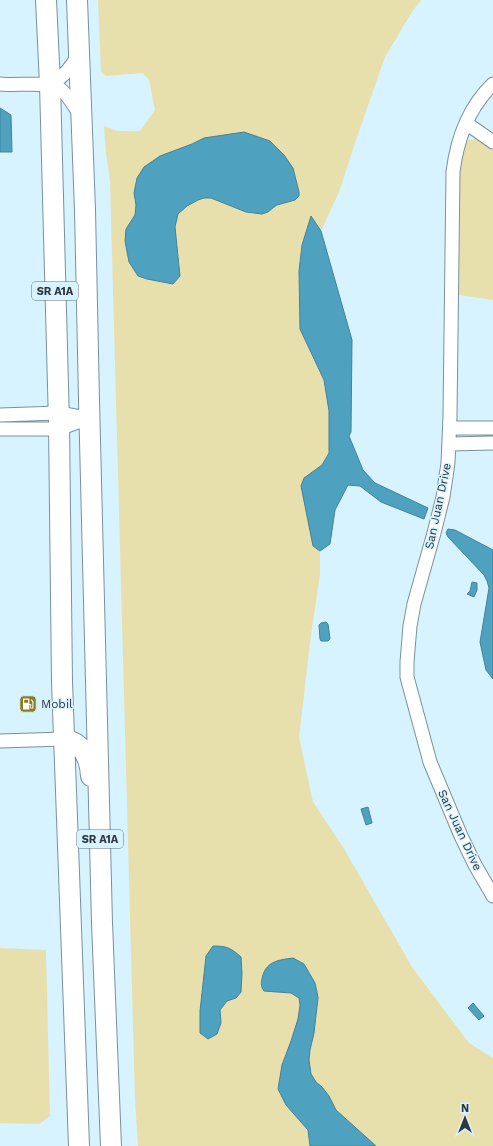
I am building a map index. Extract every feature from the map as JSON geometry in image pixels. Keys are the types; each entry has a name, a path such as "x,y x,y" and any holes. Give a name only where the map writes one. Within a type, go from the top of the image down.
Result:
{"main road":[{"name":"SR A1A","path":"46,0 50,84 64,739 79,1146"},
{"name":"SR A1A","path":"77,0 85,210 102,923 111,1146"},
{"path":"64,739 82,728 90,720 97,698"},
{"path":"64,739 76,744 85,752 91,767 94,894 102,923"}],"street":[{"path":"50,84 68,72 80,50"},
{"path":"0,84 50,84 64,92 82,119"},
{"name":"San Juan Drive","path":"493,84 476,104 459,139 455,154 453,172 450,428 448,463 441,504 414,604 410,626 407,662 407,677 430,762 461,836 475,865 493,896"},
{"path":"466,123 493,142"},
{"path":"0,415 58,421"},
{"path":"0,430 89,418"},
{"path":"450,428 493,428"},
{"path":"449,444 493,443"},
{"path":"0,741 64,739"}],"shaded area":[{"path":"98,0 421,0 412,12 385,57 339,192 321,231 311,216 302,245 299,271 300,329 324,380 329,411 329,453 322,465 304,478 301,486 313,546 320,551 320,575 311,635 299,737 313,802 343,847 412,967 469,1043 493,1058 493,1146 138,1146 135,1100 110,181 104,126 118,131 140,131 155,110 149,80 143,73 106,76 101,72"},
{"path":"478,139 493,149 493,300 459,295 460,162 467,140"},
{"path":"0,948 46,950 50,1116 39,1124 0,1123"}],"water":[{"path":"0,108 11,115 12,152 0,152"},
{"path":"244,132 270,141 284,155 293,168 299,196 295,200 277,205 268,212 262,214 246,212 211,198 198,200 187,206 178,214 175,227 180,276 173,284 138,276 129,262 125,241 126,229 135,215 136,205 134,193 137,178 144,167 160,156 204,138"},
{"path":"311,216 321,231 352,340 351,432 349,436 363,470 375,483 428,508 424,519 381,502 360,486 348,485 335,510 330,544 320,551 313,546 301,486 304,478 322,465 329,453 329,411 324,380 300,329 299,271 302,245"},
{"path":"448,529 455,530 493,550 493,679 486,670 480,642 489,588 487,581 484,575 448,537 446,533"},
{"path":"472,582 477,583 477,590 474,597 467,594 470,591"},
{"path":"326,622 328,624 330,639 328,641 321,641 319,625"},
{"path":"368,807 372,823 366,825 361,809"},
{"path":"213,946 228,948 241,957 241,992 236,998 227,1001 220,1010 221,1023 217,1034 208,1039 200,1033 200,1011 206,956"},
{"path":"293,958 304,964 315,983 318,998 309,1060 311,1074 329,1096 336,1110 376,1146 310,1146 308,1130 286,1105 278,1089 282,1065 298,1019 300,1005 299,998 291,993 264,991 261,982 269,965 277,961"},
{"path":"473,1003 484,1016 479,1020 468,1008"}],"place":[{"name":"Mobil","path":"28,704"}]}
